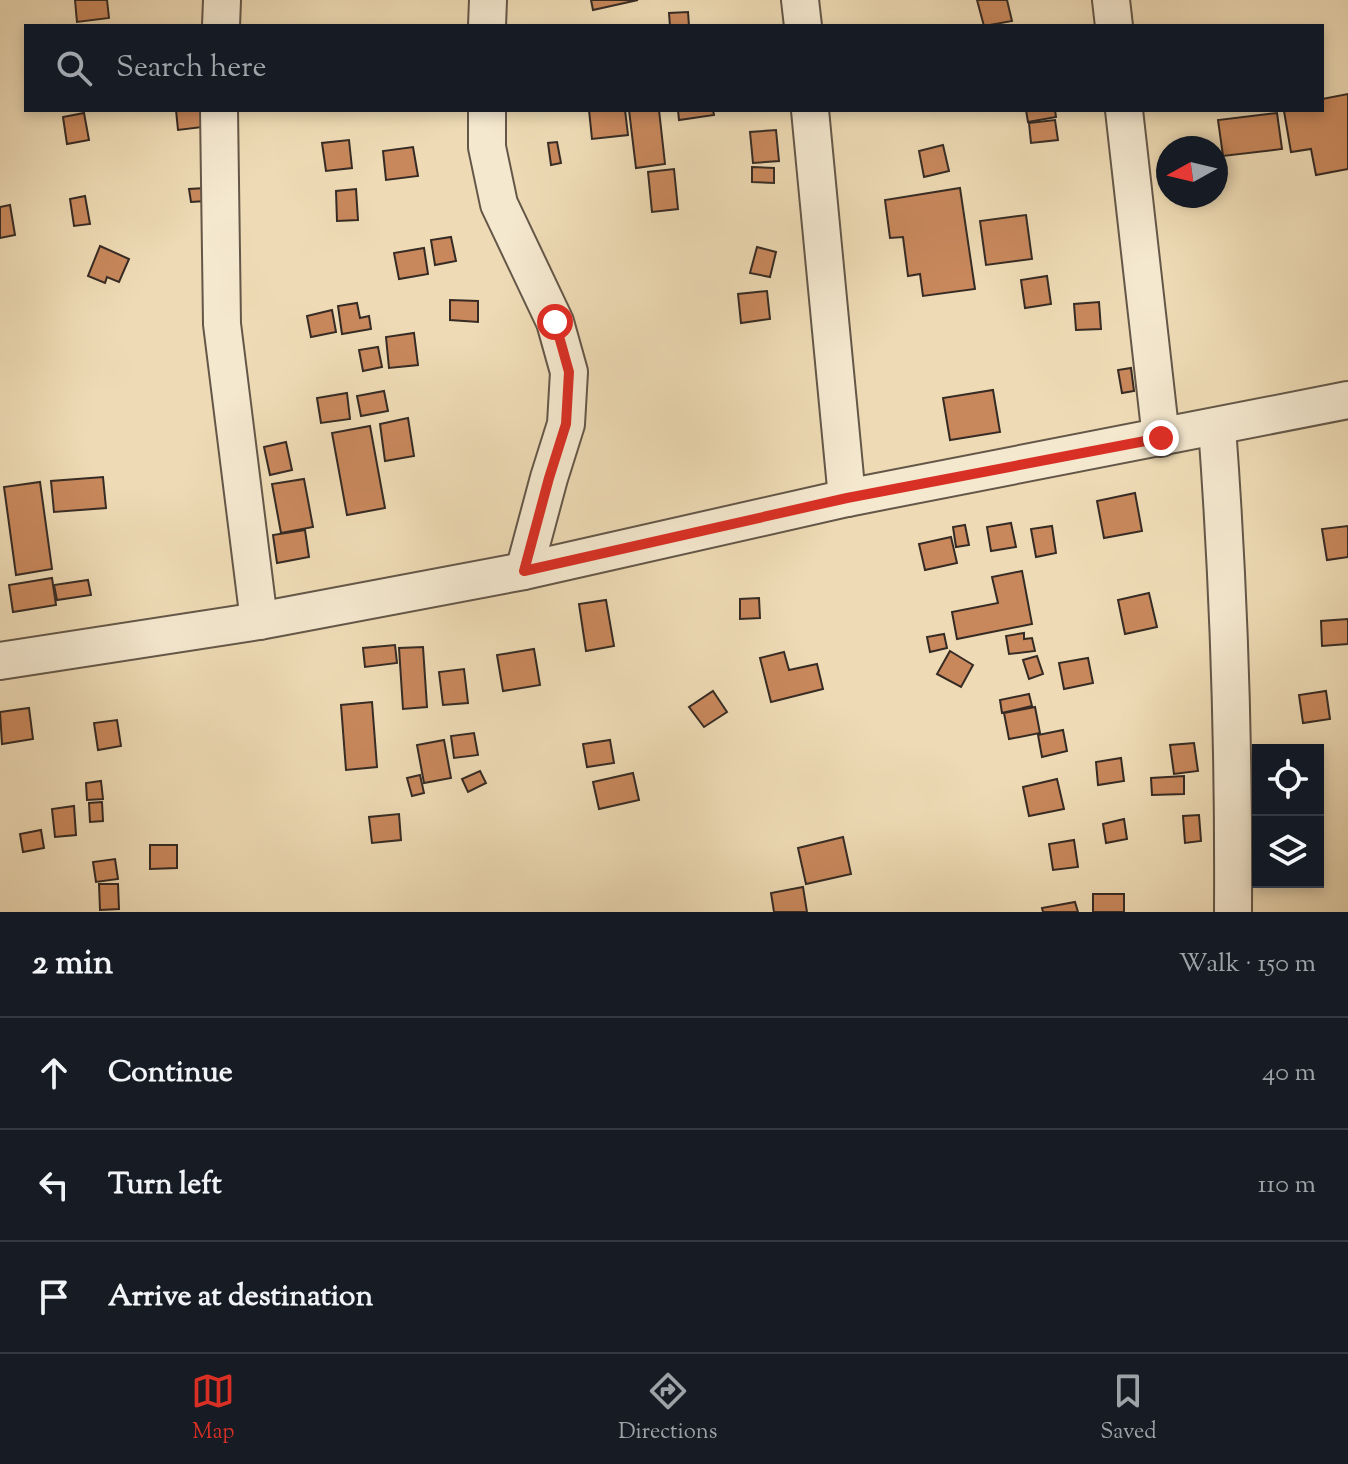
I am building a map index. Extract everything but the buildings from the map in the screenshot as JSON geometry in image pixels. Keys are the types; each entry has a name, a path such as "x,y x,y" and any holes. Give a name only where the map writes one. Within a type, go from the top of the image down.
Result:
{"street":[{"path":"221,24 222,0"},
{"path":"487,24 488,0"},
{"path":"800,0 803,24"},
{"path":"1111,0 1114,24"},
{"path":"219,112 222,324 259,621"},
{"path":"487,112 487,147 499,204 555,322 569,372 566,424 524,571"},
{"path":"810,112 847,498"},
{"path":"1124,112 1161,438"},
{"path":"1,650 259,621 524,571 847,498 1348,400"},
{"path":"1217,427 1226,544 1234,750 1233,912"}],"route":[{"path":"555,322 569,372 566,424 524,571 847,498 1161,438"}]}
